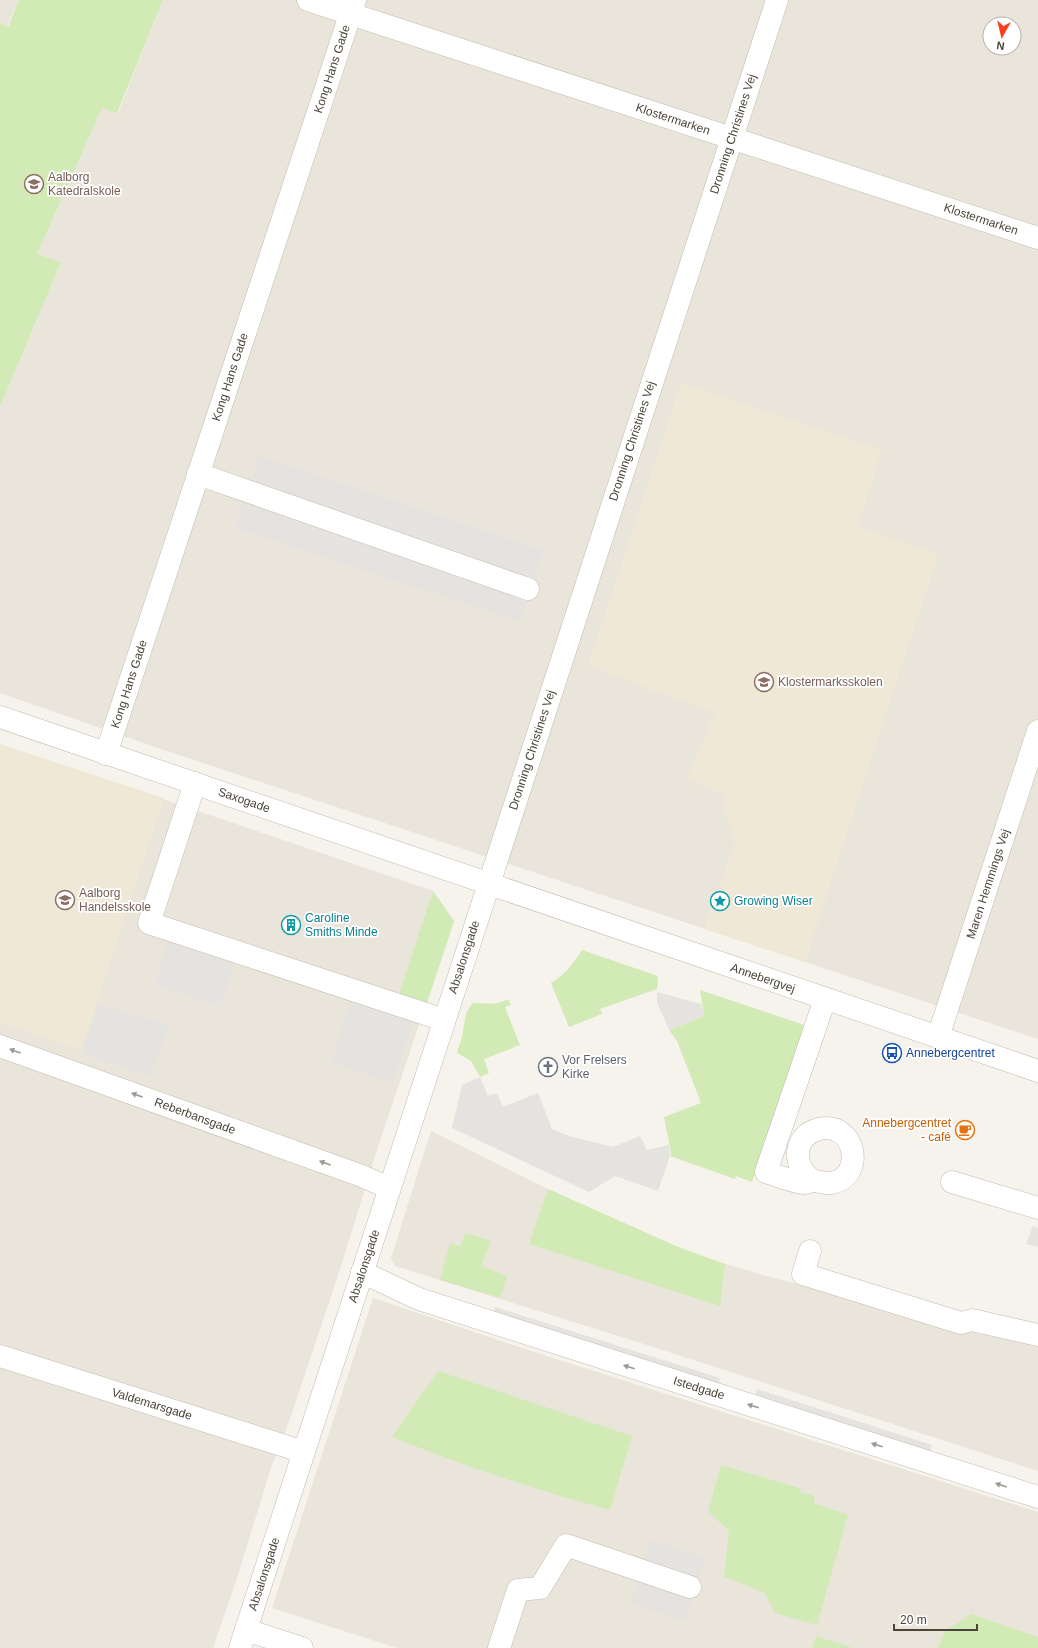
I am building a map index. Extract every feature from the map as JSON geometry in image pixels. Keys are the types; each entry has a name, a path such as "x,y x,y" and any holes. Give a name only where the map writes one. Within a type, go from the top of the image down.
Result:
{"street":[{"name":"Klostermarken","path":"308,0 353,7 731,138 1038,238"},
{"name":"Dronning Christines Vej","path":"489,883 777,0"},
{"name":"Kong Hans Gade","path":"106,754 353,7"},
{"path":"198,474 528,589"},
{"name":"Saxogade","path":"0,717 489,883"},
{"name":"Maren Hemmings Vej","path":"938,1037 1038,731"},
{"path":"195,784 149,923 444,1020"},
{"name":"Annebergvej","path":"489,883 824,999 1038,1071"},
{"name":"Absalonsgade","path":"243,1639 489,883"},
{"path":"813,1181 804,1183 766,1172 824,999"},
{"name":"Reberbansgade","path":"0,1046 347,1171 390,1188"},
{"path":"952,1182 1038,1208"},
{"path":"810,1251 803,1274 961,1323 972,1320 1038,1335"},
{"name":"Istedgade","path":"362,1272 419,1299 937,1463 1038,1497"},
{"name":"Valdemarsgade","path":"0,1356 304,1452"},
{"path":"499,1648 518,1590 540,1588 566,1545 690,1587"},
{"path":"243,1639 302,1648"}],"shaded area":[{"path":"0,0 19,0 7,27 0,23"},
{"path":"163,0 1038,0 1038,1039 152,746 0,693 0,407 61,262 37,254 102,107 118,113"},
{"name":"Klostermarksskolen","path":"681,383 882,450 858,526 938,555 805,962 704,929 736,840 723,808 726,795 687,779 715,713 588,666"},
{"path":"259,456 544,550 521,622 235,528"},
{"name":"Aalborg Handelsskole","path":"0,744 164,798 81,1051 0,1022"},
{"path":"163,799 433,891 454,921 378,1147 335,1285 292,1413 271,1468 236,1581 213,1648 0,1648 0,1022 81,1050"},
{"path":"169,939 235,962 220,1006 155,985"},
{"path":"657,992 701,1004 704,1016 669,1030 657,1002"},
{"path":"351,999 414,1020 393,1083 331,1063"},
{"path":"99,1005 170,1025 150,1077 82,1053"},
{"path":"480,1077 488,1096 497,1093 503,1107 538,1093 552,1129 569,1136 613,1147 640,1136 647,1150 669,1145 670,1156 658,1191 615,1176 589,1192 452,1128 462,1085"},
{"path":"431,1131 548,1189 678,1247 725,1264 781,1280 911,1311 983,1335 986,1327 1038,1341 1038,1471 647,1345 395,1266 391,1258"},
{"path":"1033,1226 1038,1228 1038,1247 1026,1244"},
{"path":"373,1298 531,1351 1038,1512 1038,1648 397,1648 272,1608"},
{"path":"495,1307 720,1378 718,1386 493,1314"},
{"path":"757,1389 932,1445 930,1453 755,1397"},
{"path":"651,1540 705,1558 685,1621 631,1604"}],"green space":[{"name":"Aalborg Katedralskole","path":"19,0 163,0 117,113 102,108 37,254 61,262 0,407 0,23 8,27"},
{"path":"433,891 454,921 426,1006 398,998"},
{"path":"582,950 658,976 657,989 600,1009 602,1014 569,1027 551,983 568,969"},
{"path":"700,990 807,1026 752,1182 736,1176 735,1179 670,1156 671,1153 664,1117 701,1103 677,1041 669,1030 704,1016"},
{"path":"508,999 511,1005 505,1007 520,1045 484,1059 489,1073 480,1077 471,1061 457,1053 467,1011 473,1003 487,1004"},
{"path":"548,1189 678,1247 725,1264 720,1306 529,1244"},
{"path":"465,1233 491,1241 481,1266 507,1276 500,1298 440,1280 450,1243 460,1247"},
{"path":"438,1371 632,1436 610,1510 500,1477 392,1437"},
{"path":"721,1465 799,1488 800,1492 814,1496 814,1503 848,1515 817,1625 775,1613 765,1593 724,1577 729,1531 708,1511"},
{"path":"971,1614 1038,1637 1038,1648 938,1648 945,1631"},
{"path":"816,1636 853,1648 812,1648"}],"place":[{"name":"Aalborg Katedralskole","path":"34,184"},
{"name":"Klostermarksskolen","path":"764,682"},
{"name":"Aalborg Handelsskole","path":"65,900"},
{"name":"Growing Wiser","path":"720,901"},
{"name":"Caroline Smiths Minde","path":"291,925"},
{"name":"Annebergcentret","path":"892,1053"},
{"name":"Vor Frelsers Kirke","path":"548,1067"},
{"name":"Annebergcentret - café","path":"965,1130"}]}
